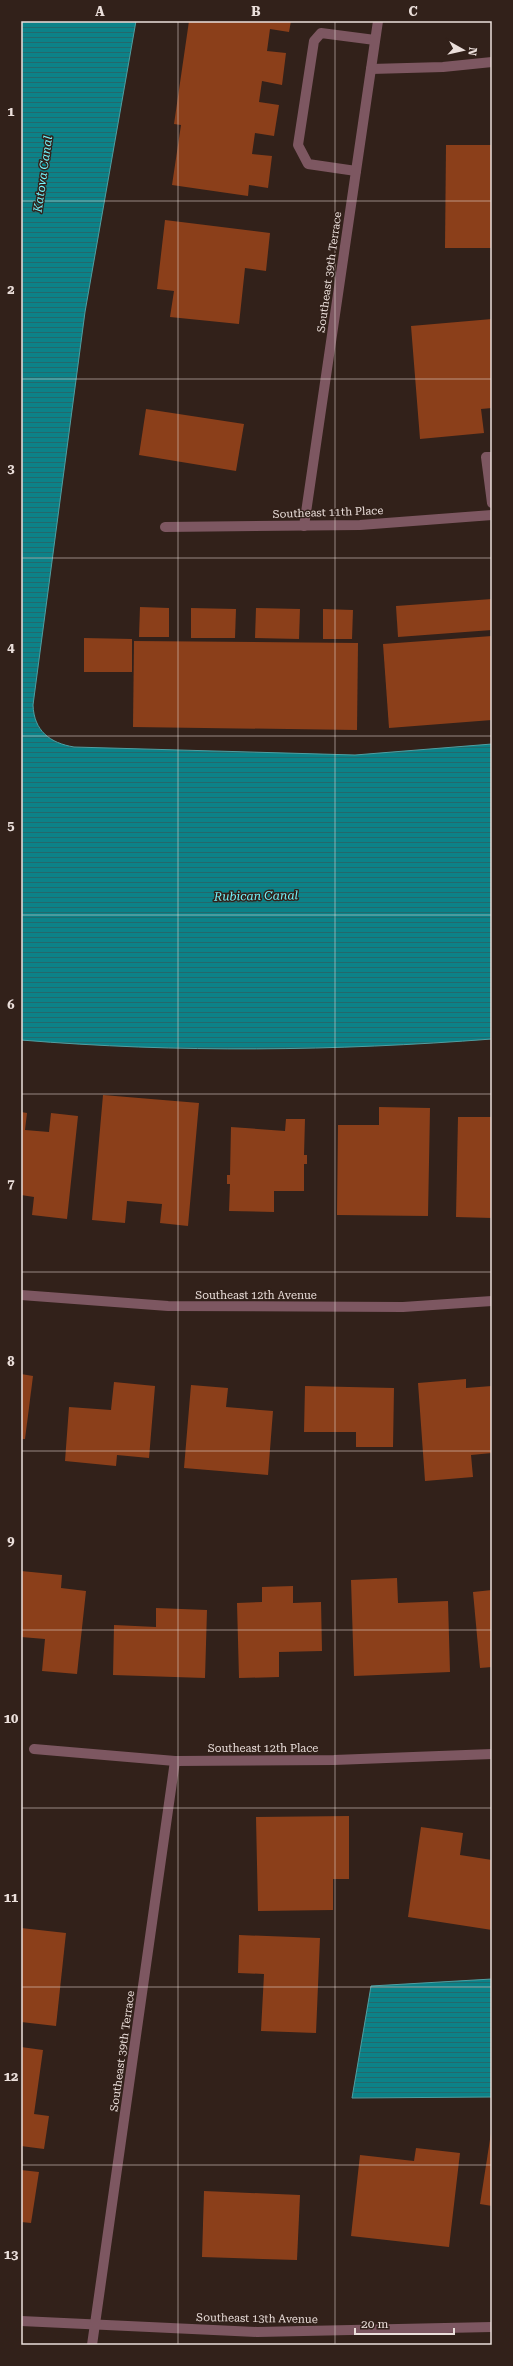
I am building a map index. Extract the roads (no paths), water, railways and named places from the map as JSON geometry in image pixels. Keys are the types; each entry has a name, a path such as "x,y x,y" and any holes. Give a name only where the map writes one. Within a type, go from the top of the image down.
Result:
{"street":[{"name":"Southeast 39th Terrace","path":"304,526 378,21"},
{"path":"356,171 308,164 298,145 314,42 321,33 375,40"},
{"path":"371,69 443,67 492,62"},
{"path":"492,456 486,457 492,503"},
{"name":"Southeast 11th Place","path":"165,527 360,525 492,515"},
{"name":"Southeast 12th Avenue","path":"21,1295 168,1306 403,1307 492,1301"},
{"name":"Southeast 12th Place","path":"34,1749 175,1761 334,1760 492,1754"},
{"name":"Southeast 39th Terrace","path":"92,2345 175,1761"},
{"name":"Southeast 13th Avenue","path":"21,2321 95,2326 256,2332 492,2328"}],"water":[{"path":"21,21 136,21 85,312 33,705 36,722 40,729 51,739 74,747 355,755 492,744 492,1039 374,1046 256,1049 139,1047 21,1040"},
{"path":"492,1979 492,2097 352,2098 371,1986"}],"water label":[{"name":"Katova Canal","path":"43,174"},
{"name":"Rubican Canal","path":"256,896"}]}
